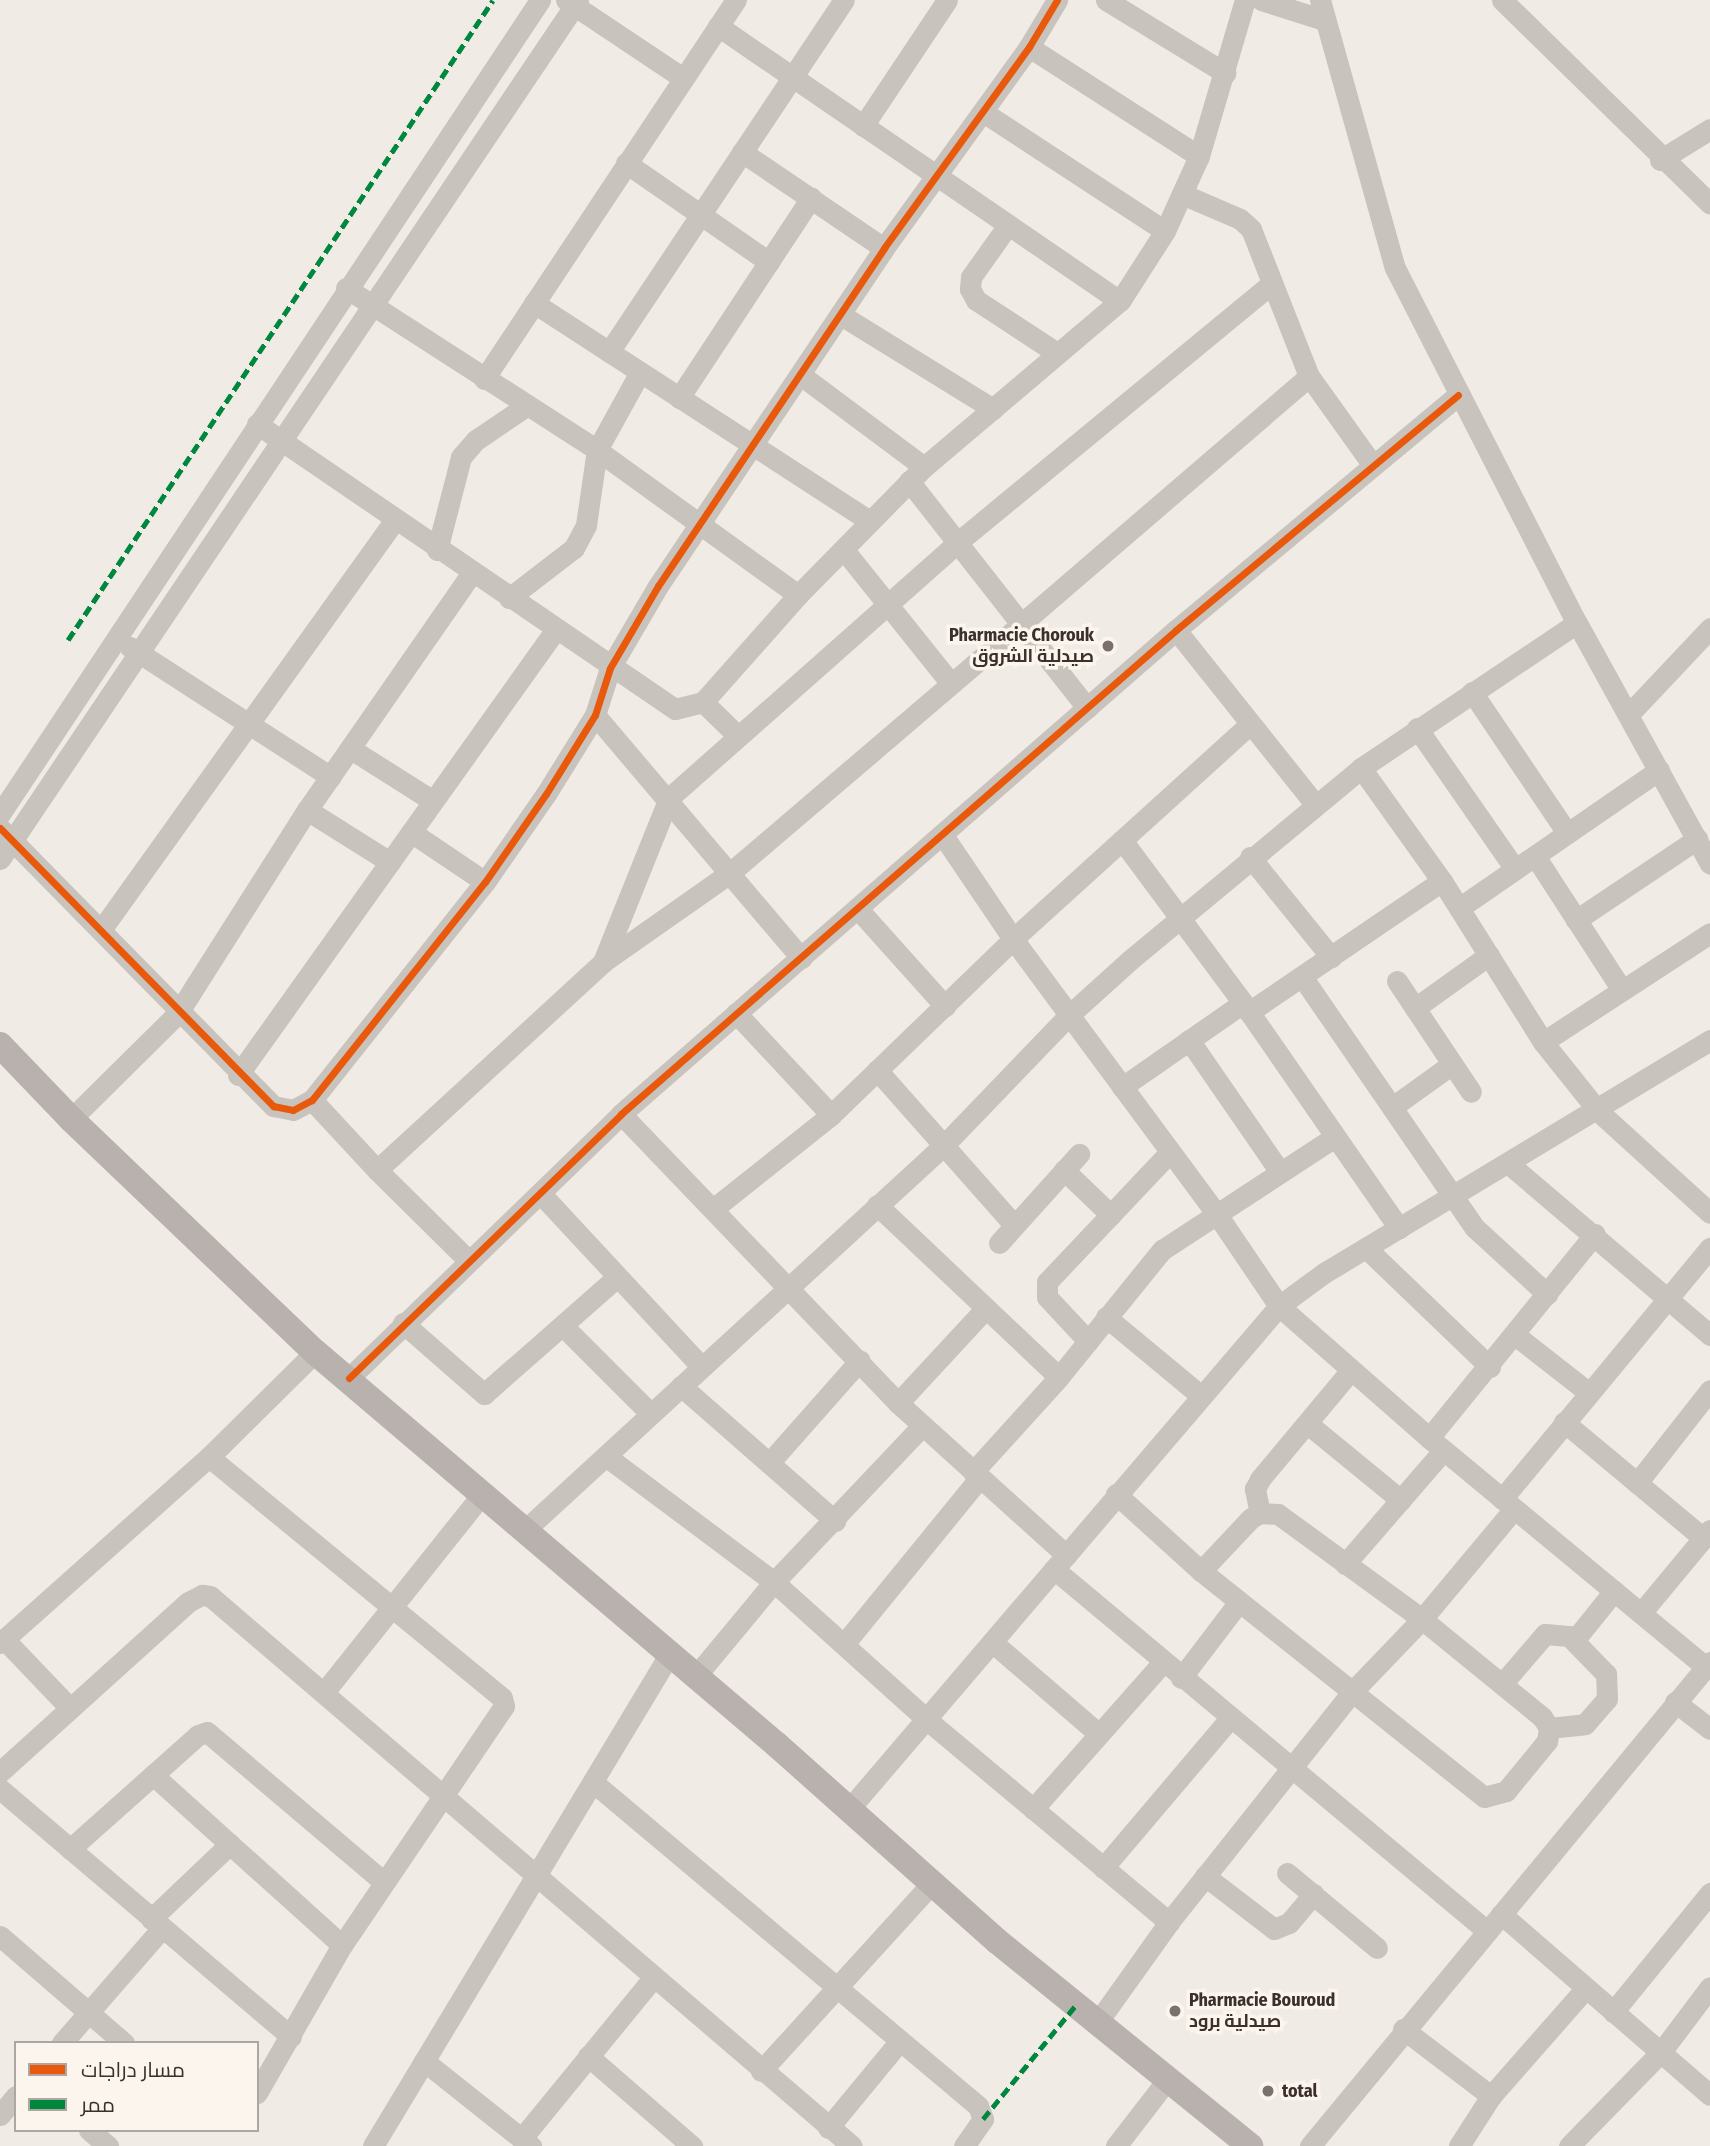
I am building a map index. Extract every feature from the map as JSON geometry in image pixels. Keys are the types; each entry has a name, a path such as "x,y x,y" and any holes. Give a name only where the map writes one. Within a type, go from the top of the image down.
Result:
{"main road":[{"path":"0,1045 71,1119 315,1352 526,1529 932,1883 1097,2023 1250,2146"}],"street":[{"path":"0,814 346,288 540,0"},
{"path":"484,379 736,0"},
{"path":"609,352 699,213 844,0"},
{"path":"863,127 947,0"},
{"path":"6,834 238,1075 278,1110 292,1110 312,1100 485,881 595,715 610,668 700,521 802,376 884,248 1029,47 1057,0"},
{"path":"1106,0 1225,73"},
{"path":"257,424 437,551 671,707 689,708 703,702 798,595 844,550 868,520 916,474 1120,300 1165,231 1199,156 1245,0"},
{"path":"1261,0 1322,10 1385,244 1458,395 1577,623 1630,713 1710,864"},
{"path":"1502,0 1660,160 1710,204"},
{"path":"0,859 6,834 140,653 284,442 573,2 683,78"},
{"path":"718,26 1120,300"},
{"path":"1029,47 1199,156"},
{"path":"983,112 1165,231"},
{"path":"1660,160 1710,129"},
{"path":"742,152 884,248"},
{"path":"626,163 769,262"},
{"path":"1182,194 1248,225 1309,376 1372,464"},
{"path":"679,398 811,198"},
{"path":"1008,225 971,277 970,289 976,300 1057,353"},
{"path":"603,962 669,799 958,542 1271,284"},
{"path":"346,288 597,450 700,521 798,595"},
{"path":"534,303 755,444 868,520"},
{"path":"841,314 993,409"},
{"path":"509,598 574,548 586,526 597,450 640,372"},
{"path":"802,376 916,474 958,542 1087,708"},
{"path":"377,1170 603,962 731,872 950,681 1021,624 1309,376"},
{"path":"349,1378 467,1259 541,1194 621,1114 1176,630 1458,395"},
{"path":"437,551 461,457 476,440 526,406"},
{"path":"100,930 394,521"},
{"path":"844,550 950,681"},
{"path":"71,1119 178,1013 307,810 471,574"},
{"path":"526,1529 944,1145 1068,1016 1250,857 1361,768 1577,623"},
{"path":"1630,713 1710,628"},
{"path":"238,1075 556,629"},
{"path":"1176,630 1315,804"},
{"path":"117,639 331,777"},
{"path":"1472,692 1567,833"},
{"path":"703,702 738,736"},
{"path":"595,715 731,872 801,958"},
{"path":"713,1209 831,1115 1013,939 1250,724"},
{"path":"1417,728 1515,869"},
{"path":"351,749 433,801"},
{"path":"1361,768 1442,881 1543,1042 1598,1111 1710,1213"},
{"path":"1459,908 1659,770"},
{"path":"307,810 390,862"},
{"path":"411,832 485,881"},
{"path":"943,834 1013,939 1216,1213 1279,1306 1436,1444 1641,1613 1708,1664 1403,2029 1310,2146"},
{"path":"1576,920 1697,839"},
{"path":"1122,840 1246,1007 1399,1228"},
{"path":"1535,856 1622,990"},
{"path":"1250,857 1331,957"},
{"path":"1122,1087 1189,1040 1303,978 1442,881"},
{"path":"857,908 945,1006"},
{"path":"1543,1042 1710,933"},
{"path":"1415,1008 1489,955"},
{"path":"1303,978 1395,1105 1475,1228 1548,1294"},
{"path":"1396,981 1471,1092"},
{"path":"736,1013 831,1115"},
{"path":"1189,1040 1280,1172"},
{"path":"849,1808 1279,1306 1366,1248 1598,1111 1710,1040"},
{"path":"1395,1105 1452,1064"},
{"path":"877,1070 1014,1225"},
{"path":"312,1100 377,1170 467,1259"},
{"path":"621,1114 860,1360 898,1403 976,1475 1162,1663 1487,1931"},
{"path":"844,1644 976,1475 1162,1250 1335,1137"},
{"path":"1088,1341 1047,1297 1046,1286 1170,1152"},
{"path":"999,1243 1079,1154"},
{"path":"1509,1164 1595,1234 1710,1335"},
{"path":"1064,1170 1111,1215"},
{"path":"541,1194 615,1279 702,1367"},
{"path":"877,1205 1059,1377"},
{"path":"1345,1564 1401,1500 1490,1367 1595,1234"},
{"path":"1366,1248 1490,1367"},
{"path":"1097,2023 1169,1922 1351,1693 1422,1619 1508,1504 1564,1422 1670,1300 1709,1250"},
{"path":"403,1323 484,1394 615,1279"},
{"path":"898,1403 986,1308"},
{"path":"1107,1317 1200,1395"},
{"path":"563,1326 650,1413"},
{"path":"1515,1335 1588,1392"},
{"path":"70,1708 2,1641 209,1457 315,1352"},
{"path":"769,1462 860,1360"},
{"path":"1259,1513 1255,1489 1260,1479 1351,1370"},
{"path":"681,1385 835,1521"},
{"path":"1637,1483 1710,1390"},
{"path":"1564,1422 1637,1483 1707,1534 1641,1613"},
{"path":"1308,1423 1401,1500"},
{"path":"695,1677 774,1582 835,1521 922,1426"},
{"path":"209,1457 504,1702 342,1945 259,2090"},
{"path":"607,1457 774,1582 926,1719 1169,1922"},
{"path":"325,1691 484,1493"},
{"path":"1116,1494 1201,1571 1484,1797 1506,1791 1543,1747 1549,1728 1542,1717 1422,1619 1278,1514 1259,1513 1201,1571"},
{"path":"1572,1639 1614,1591"},
{"path":"0,1772 188,1602 202,1595 325,1691 838,2139 899,2042"},
{"path":"1181,1678 1239,1602"},
{"path":"1502,1684 1543,1635 1572,1639 1606,1674 1607,1699 1585,1724 1549,1728"},
{"path":"992,1642 1099,1734"},
{"path":"373,2146 669,1656"},
{"path":"1033,1809 1162,1663"},
{"path":"1675,1702 1710,1729"},
{"path":"1103,1868 1230,1718"},
{"path":"70,1849 198,1735 212,1734 383,1881"},
{"path":"153,1775 342,1945"},
{"path":"594,1783 981,2110 981,2124 964,2146"},
{"path":"0,1789 291,2037"},
{"path":"64,2041 157,1923 230,1844"},
{"path":"1287,1873 1377,1948"},
{"path":"1205,1876 1275,1929 1289,1923 1313,1894"},
{"path":"761,2071 834,1987 932,1883"},
{"path":"1613,2012 1710,1893"},
{"path":"1501,1914 1710,2095"},
{"path":"4,1947 122,2041"},
{"path":"424,2062 526,2142 588,2056 654,1977"},
{"path":"1569,2146 1661,2052 1710,1987"},
{"path":"1459,2146 1491,2096 1586,1989"},
{"path":"1403,2029 1491,2096"},
{"path":"588,2056 692,2146"},
{"path":"1116,2146 1167,2080"},
{"path":"0,2115 14,2098"},
{"path":"91,2132 108,2146"}],"marked path":[{"path":"68,640 493,0"},
{"path":"983,2119 1075,2006"}],"cycle path":[{"path":"0,828 273,1106 293,1110 312,1100 485,882 546,794 595,715 610,668 658,586 884,248 1029,47 1057,0"},
{"path":"349,1378 621,1114 1176,630 1458,395"}],"place":[{"name":"Pharmacie Chorouk صيدلية الشروق","path":"1108,646"},
{"name":"Pharmacie Bouroud صيدلية برود","path":"1175,2011"},
{"name":"total","path":"1268,2091"}]}
